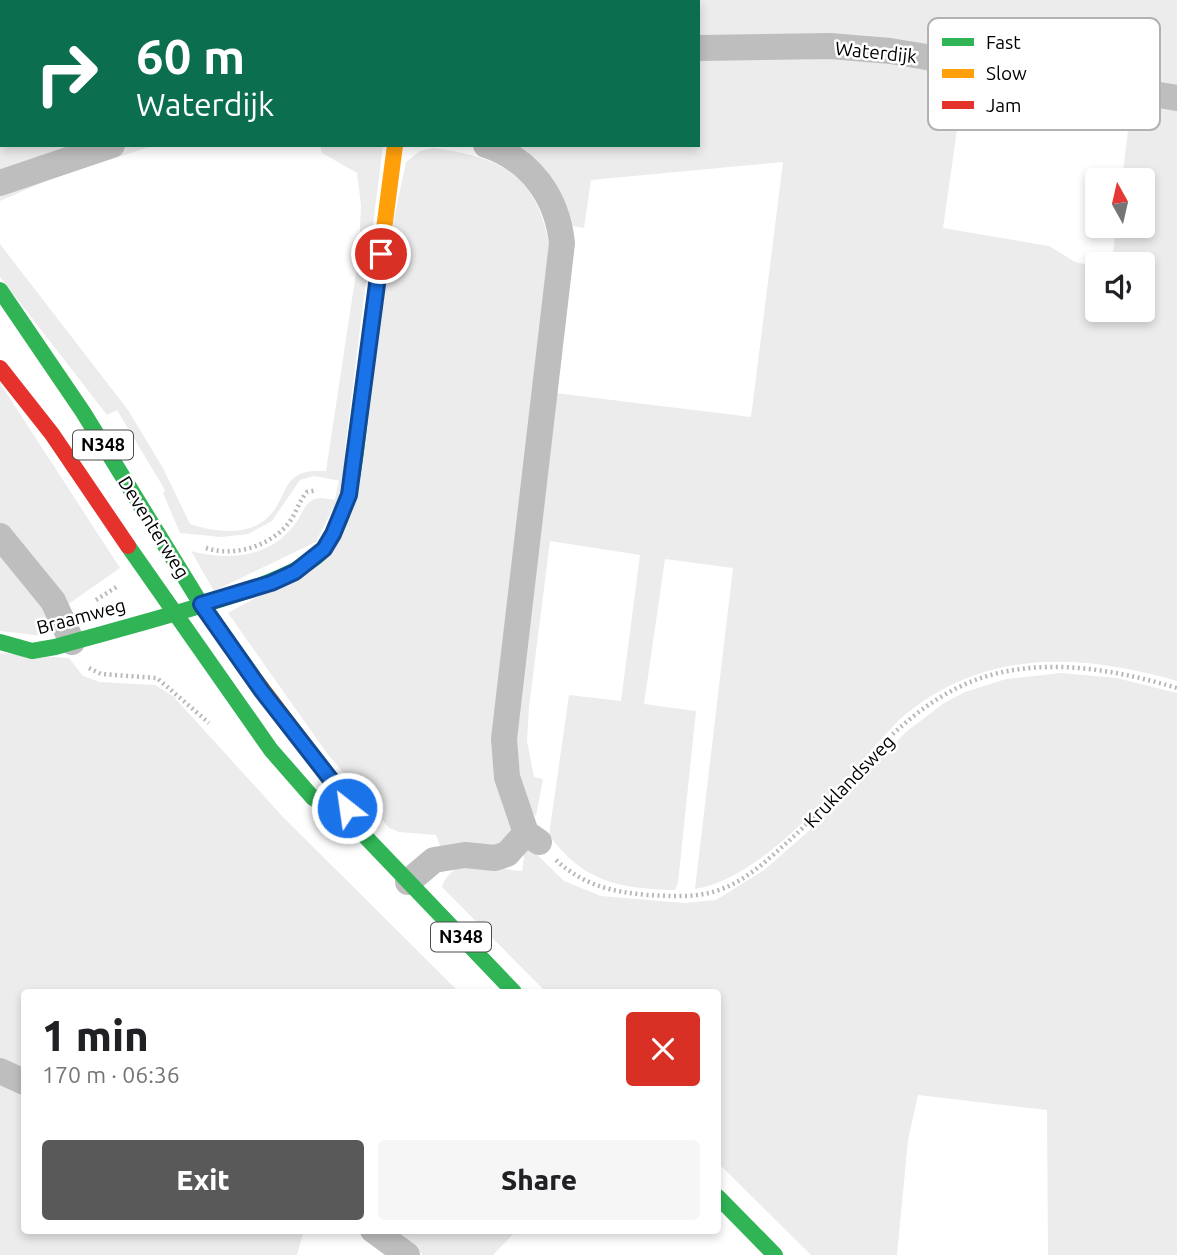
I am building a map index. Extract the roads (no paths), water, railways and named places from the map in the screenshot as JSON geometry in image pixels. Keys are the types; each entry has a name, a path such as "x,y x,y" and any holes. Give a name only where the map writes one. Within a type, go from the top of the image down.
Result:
{"main road":[{"path":"201,604 271,583 310,563 333,534 349,495 396,147"},
{"name":"Deventerweg","path":"0,290 68,388 201,604 262,691 335,785 359,830"},
{"name":"Deventerweg","path":"0,368 59,444 172,612 271,750 313,798 359,830 511,989"},
{"name":"Braamweg","path":"0,642 32,651 201,604"},
{"path":"721,1200 775,1255"}],"street":[{"name":"Waterdijk","path":"700,48 830,46 928,57"},
{"path":"0,183 106,147"},
{"path":"408,882 434,860 464,855 495,858 507,854 532,837 507,777 504,739 562,243 556,212 541,183 509,155 491,147"},
{"path":"0,536 53,601 72,642"},
{"path":"0,1071 21,1081"},
{"path":"378,1234 407,1255"}]}
